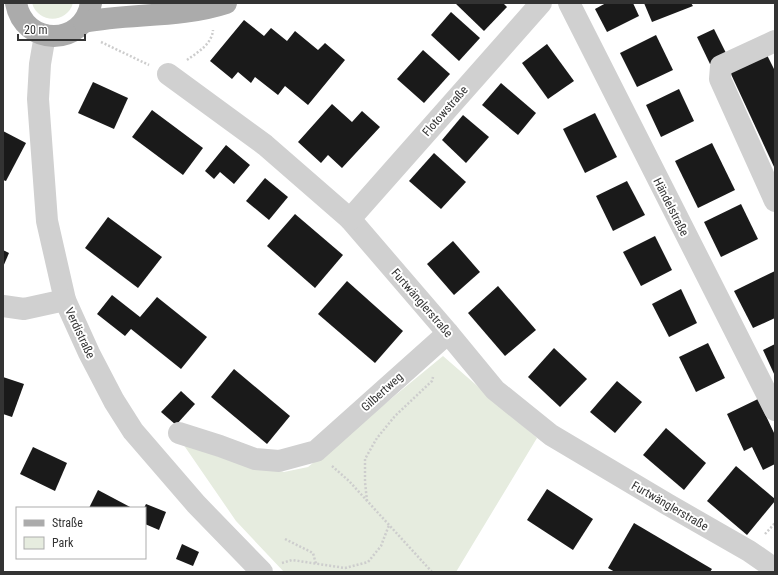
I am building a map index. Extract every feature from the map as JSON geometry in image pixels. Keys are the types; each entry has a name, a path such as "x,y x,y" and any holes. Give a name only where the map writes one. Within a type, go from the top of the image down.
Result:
{"main road":[{"path":"16,3 17,11 23,22 33,30 45,35 56,36 66,34 84,18 98,19 174,13 214,7 226,3"}],"street":[{"name":"Flotowstraße","path":"350,219 541,3"},
{"name":"Händelstraße","path":"569,3 775,410"},
{"name":"Verdistraße","path":"45,35 40,64 38,99 47,213 65,300 89,353 114,401 133,431 196,504 271,570"},
{"path":"775,41 721,66 720,79 775,201"},
{"name":"Furtwänglerstraße","path":"168,74 265,145 350,219 495,390 551,435 749,551 775,569"},
{"path":"3,306 24,310 65,300"},
{"name":"Gilbertweg","path":"179,433 255,459 279,461 316,451 448,333"}],"path":[{"path":"84,18 168,74"},
{"path":"205,47 212,35"},
{"path":"367,501 365,459 377,438 395,416 432,380 435,371"},
{"path":"316,451 349,481 432,572"},
{"path":"271,570 283,562 292,560 345,568 368,562 381,546 390,525"},
{"path":"285,539 313,553 316,564"}],"green space":[{"path":"32,3 73,3 70,10 65,15 52,19 40,15 35,10"},
{"path":"443,356 537,438 456,572 284,572 236,521 183,444 284,472 308,467"}],"building":[{"path":"455,3 503,3 507,7 484,31"},
{"path":"606,3 633,3 639,16 607,32 595,9"},
{"path":"644,3 691,3 693,6 652,22"},
{"path":"451,12 480,38 459,61 431,35"},
{"path":"244,20 264,36 271,28 287,41 295,31 318,50 325,43 345,60 308,105 285,86 278,95 255,77 251,83 238,72 232,79 210,61"},
{"path":"714,29 727,55 710,64 697,37"},
{"path":"656,35 673,70 637,87 620,53"},
{"path":"547,44 574,81 548,99 522,63"},
{"path":"423,50 450,74 424,103 397,79"},
{"path":"767,55 775,71 775,169 730,72"},
{"path":"93,82 128,98 114,129 78,113"},
{"path":"501,83 536,113 518,135 482,105"},
{"path":"679,89 694,121 661,137 646,105"},
{"path":"332,104 352,122 362,111 380,127 342,168 328,155 321,163 298,142"},
{"path":"152,110 203,148 183,175 132,137"},
{"path":"595,113 617,157 585,173 563,129"},
{"path":"463,115 489,137 466,163 442,140"},
{"path":"3,131 26,143 6,181 3,180"},
{"path":"712,143 735,190 698,208 675,161"},
{"path":"226,145 250,165 234,184 220,172 214,179 205,171"},
{"path":"434,153 466,182 441,209 409,181"},
{"path":"265,178 288,197 269,220 246,201"},
{"path":"627,181 645,215 613,231 596,196"},
{"path":"741,204 758,239 721,257 704,222"},
{"path":"295,214 343,255 315,288 267,246"},
{"path":"108,217 162,257 138,288 85,248"},
{"path":"655,236 672,270 641,286 623,252"},
{"path":"453,241 480,272 454,295 427,264"},
{"path":"3,250 9,253 3,267"},
{"path":"775,271 775,318 753,328 734,291"},
{"path":"347,281 403,331 375,363 318,314"},
{"path":"498,286 536,330 505,356 468,313"},
{"path":"681,289 697,323 669,337 652,304"},
{"path":"112,295 140,317 157,297 207,337 181,369 131,329 125,336 97,314"},
{"path":"708,343 725,378 696,392 679,357"},
{"path":"775,344 775,376 763,350"},
{"path":"554,348 587,379 560,407 528,377"},
{"path":"234,369 290,416 267,444 211,397"},
{"path":"3,377 24,384 12,417 3,414"},
{"path":"617,381 642,402 615,433 590,412"},
{"path":"181,391 195,404 176,425 161,412"},
{"path":"758,399 775,435 775,464 763,470 752,447 744,451 727,414"},
{"path":"666,428 706,463 684,490 643,455"},
{"path":"33,447 67,463 55,491 20,474"},
{"path":"736,466 775,499 775,501 747,535 707,501"},
{"path":"547,489 593,519 573,550 527,520"},
{"path":"98,490 130,507 90,507"},
{"path":"146,504 166,512 159,530 146,524 146,507 144,507"},
{"path":"634,523 712,569 710,572 615,572 608,568"},
{"path":"182,544 199,552 193,566 176,559"}]}
